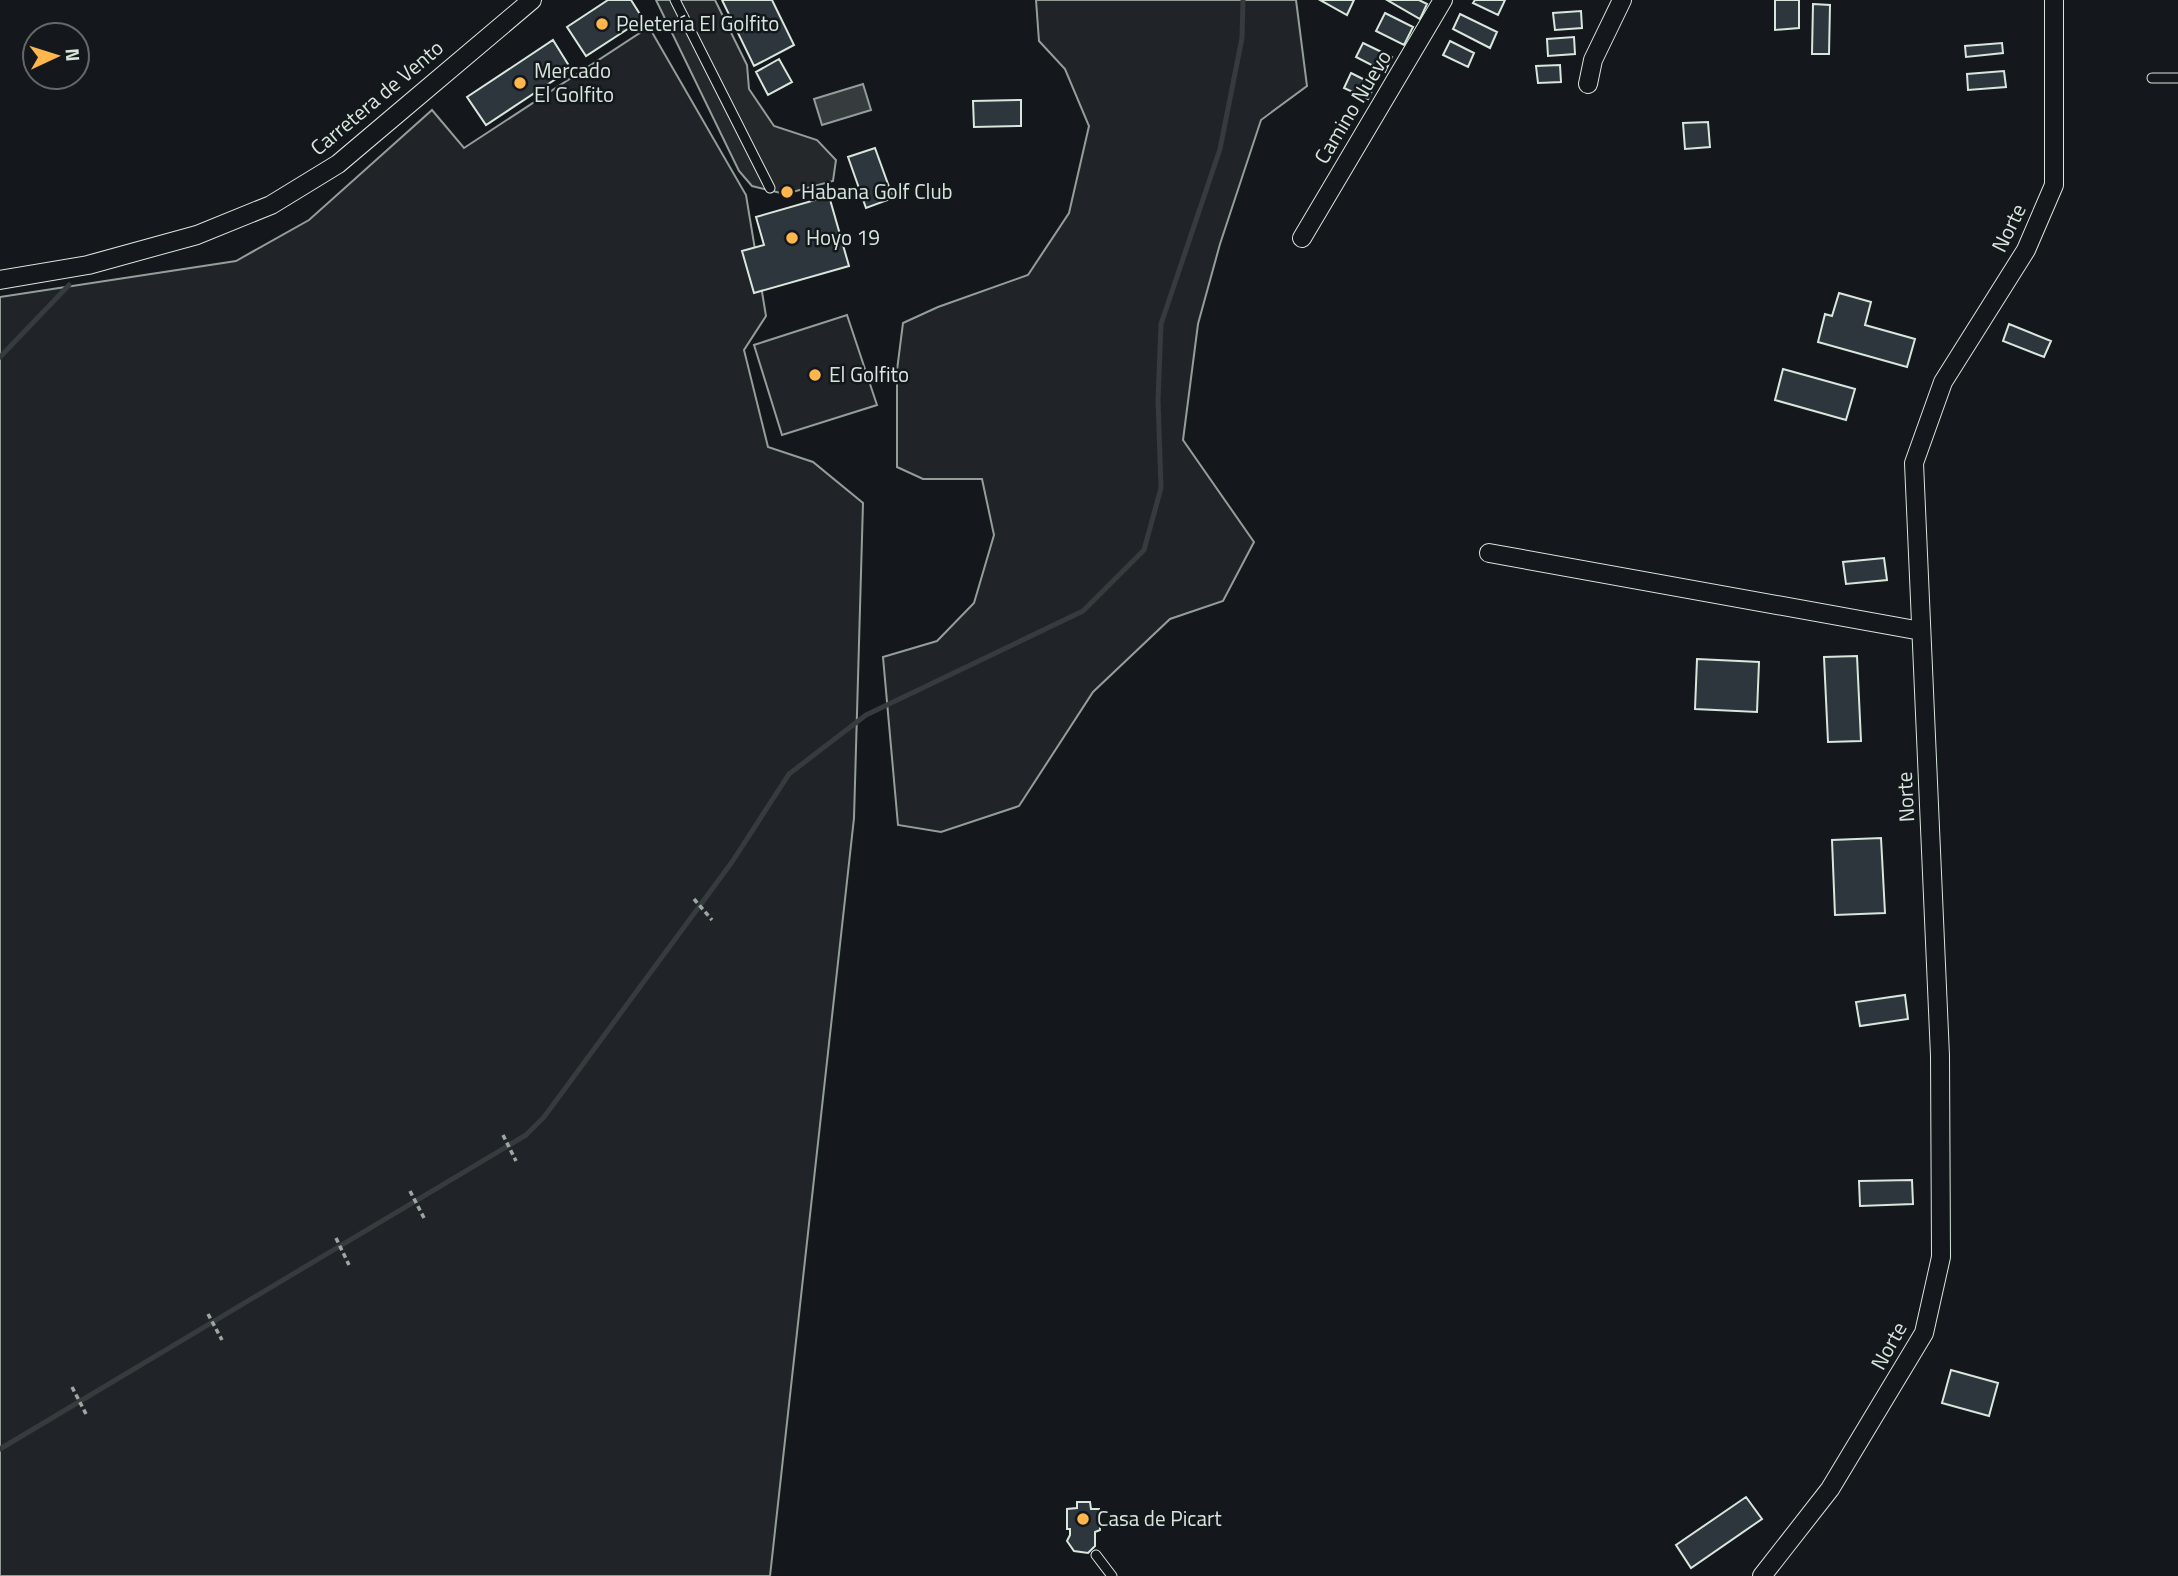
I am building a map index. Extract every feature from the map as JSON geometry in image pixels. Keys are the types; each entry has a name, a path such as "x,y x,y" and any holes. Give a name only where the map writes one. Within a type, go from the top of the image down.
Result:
{"street":[{"name":"Carretera de Vento","path":"0,280 88,265 197,235 271,205 338,164 532,0"},
{"name":"Camino Nuevo","path":"1302,238 1443,0"},
{"path":"1588,84 1593,60 1622,0"},
{"name":"Norte","path":"1762,1576 1830,1489 1924,1333 1941,1257 1940,1056 1914,463 1943,382 2026,250 2054,185 2054,0"},
{"path":"1489,553 1922,631"}],"lane":[{"path":"675,0 770,188"},
{"path":"2152,78 2178,78"},
{"path":"1096,1555 1112,1576"}],"path":[{"path":"694,899 712,920"},
{"path":"503,1135 516,1161"},
{"path":"410,1191 424,1218"},
{"path":"336,1238 349,1265"},
{"path":"208,1314 222,1340"},
{"path":"72,1387 86,1414"}],"shaded area":[{"path":"656,0 715,0 747,65 749,89 774,126 817,140 836,160 833,181 785,194 752,186 739,171"},
{"path":"1036,0 1296,0 1307,86 1261,120 1220,244 1198,324 1183,440 1254,542 1223,601 1170,619 1093,692 1019,806 941,832 898,825 883,657 937,641 974,603 994,535 982,479 923,479 897,467 897,370 903,323 938,307 1028,275 1069,213 1089,126 1065,69 1039,41"},
{"path":"649,27 746,195 766,316 744,350 768,447 813,462 863,503 854,818 770,1576 0,1576 0,297 236,261 309,220 432,110 464,148"},
{"path":"863,84 871,110 822,125 814,99"},
{"name":"El Golfito","path":"847,315 877,405 782,435 754,345"}],"building":[{"path":"608,0 631,0 643,19 586,56 567,27"},
{"path":"722,0 772,0 794,45 754,66"},
{"path":"1320,0 1354,0 1347,15"},
{"path":"1387,0 1419,0 1427,4 1420,19"},
{"path":"1475,0 1505,0 1498,15 1473,3"},
{"path":"1775,0 1799,0 1799,28 1775,30"},
{"path":"1813,4 1830,5 1829,54 1812,54"},
{"path":"1581,11 1582,28 1555,30 1553,13"},
{"path":"1385,13 1413,27 1404,45 1376,31"},
{"path":"1460,14 1497,32 1490,48 1453,29"},
{"path":"1574,37 1575,54 1548,56 1547,39"},
{"path":"553,40 571,69 486,125 467,97"},
{"path":"1450,41 1474,53 1468,67 1443,55"},
{"path":"1363,43 1392,57 1385,72 1356,57"},
{"path":"2002,43 2003,53 1966,57 1965,46"},
{"path":"779,59 792,82 768,95 756,72"},
{"path":"1560,65 1561,82 1538,83 1536,66"},
{"path":"2004,71 2006,87 1968,90 1967,74"},
{"path":"1351,73 1375,85 1368,99 1344,88"},
{"path":"1021,100 1021,126 974,127 973,101"},
{"path":"1708,122 1710,147 1685,149 1683,123"},
{"path":"875,148 893,198 866,208 848,157"},
{"path":"829,196 849,266 754,293 742,251 764,245 756,217"},
{"path":"1839,293 1871,302 1865,325 1915,339 1907,367 1818,342 1825,314 1832,316"},
{"path":"2009,324 2051,341 2044,357 2003,341"},
{"path":"1783,369 1855,389 1846,420 1775,400"},
{"path":"1884,558 1887,580 1846,584 1843,562"},
{"path":"1857,656 1861,741 1828,742 1824,657"},
{"path":"1697,659 1759,662 1757,712 1695,709"},
{"path":"1881,838 1885,913 1835,915 1832,840"},
{"path":"1905,995 1908,1019 1860,1026 1856,1002"},
{"path":"1912,1180 1913,1204 1860,1206 1859,1181"},
{"path":"1951,1370 1998,1383 1989,1416 1942,1403"},
{"path":"1746,1497 1762,1519 1691,1568 1676,1545"},
{"name":"Casa de Picart","path":"1077,1502 1090,1502 1091,1509 1099,1509 1100,1530 1095,1532 1095,1546 1088,1553 1074,1551 1067,1541 1070,1529 1067,1529 1067,1509 1077,1508"}],"waterway":[{"path":"0,1449 526,1135 544,1117 732,862 789,774 866,715 1083,611 1144,550 1161,488 1158,400 1161,324 1220,149 1242,38 1243,0"},
{"path":"0,357 69,285"}],"place":[{"name":"Peletería El Golfito","path":"602,24"},
{"name":"Mercado El Golfito","path":"520,83"},
{"name":"Habana Golf Club","path":"787,192"},
{"name":"Hoyo 19","path":"792,238"},
{"name":"El Golfito","path":"815,375"},
{"name":"Casa de Picart","path":"1083,1519"}]}
